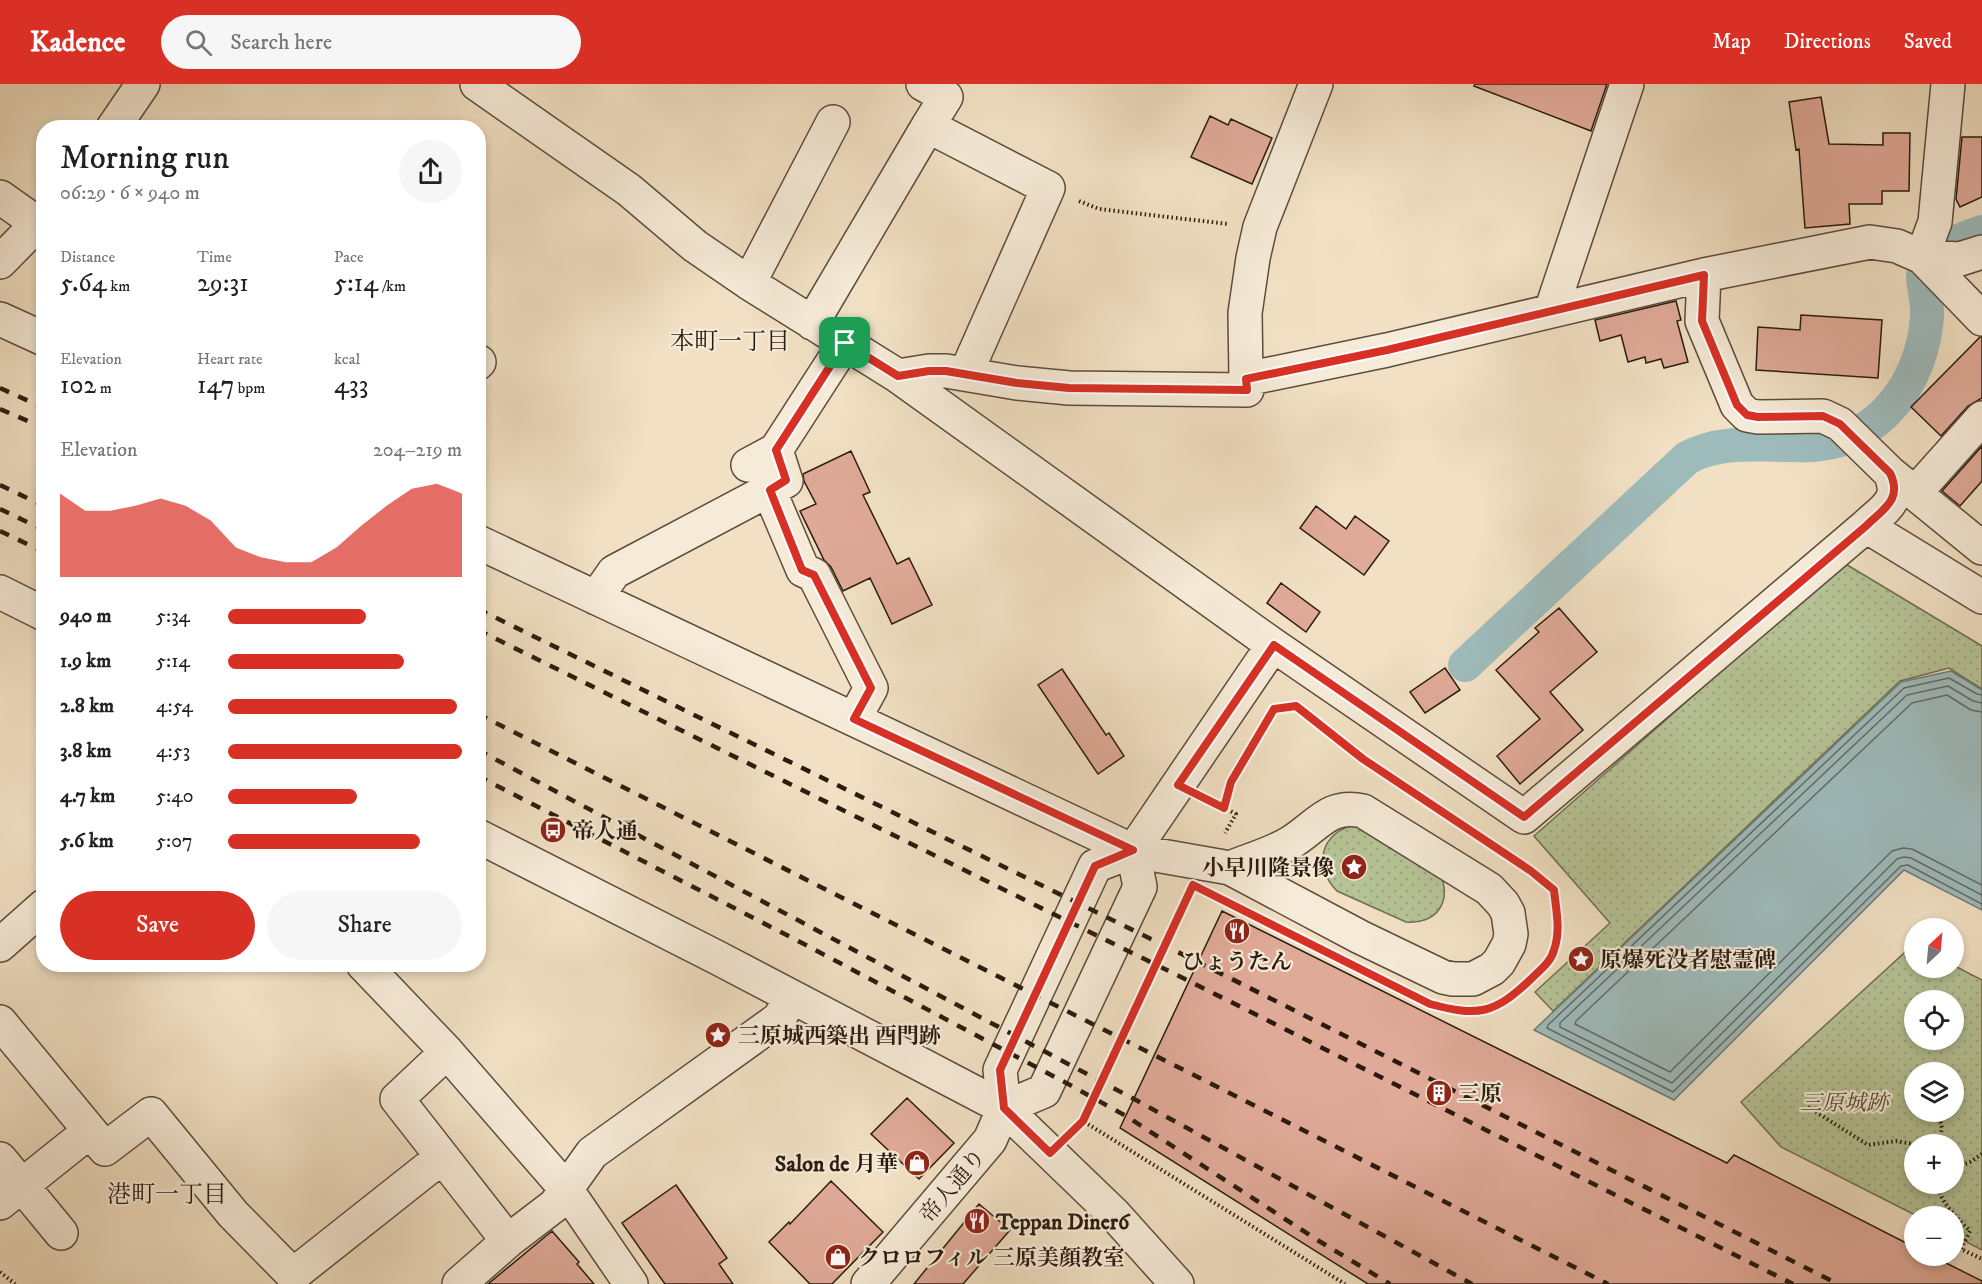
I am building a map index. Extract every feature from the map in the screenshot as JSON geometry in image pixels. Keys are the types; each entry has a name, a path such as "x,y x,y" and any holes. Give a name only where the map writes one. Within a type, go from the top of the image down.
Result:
{"street":[{"path":"118,120 143,84"},
{"path":"477,84 629,190 695,246 749,283 898,376 1274,645 1524,817 1866,526 1893,500 1896,491 1894,482 1903,483 1982,418"},
{"path":"812,323 946,97 924,84"},
{"path":"898,376 929,371 966,374 1035,385 1112,390 1247,390 1245,313 1253,258 1260,227 1316,84"},
{"path":"1551,311 1627,84"},
{"path":"1922,257 1935,222 1948,84"},
{"path":"749,283 833,122"},
{"path":"928,126 1048,188 966,374"},
{"path":"0,197 36,219"},
{"path":"0,262 36,229"},
{"path":"1246,379 1387,350 1704,275 1870,242 1897,246 1922,257 1960,260 1982,252"},
{"path":"1922,257 1982,319"},
{"path":"1704,275 1702,321 1737,405 1747,415 1758,417 1811,415 1832,419 1903,483 1982,548"},
{"path":"0,319 36,335"},
{"path":"596,598 614,572 786,480 762,457 845,343"},
{"path":"770,490 802,570 814,575 871,688 854,719"},
{"path":"1866,526 1982,597"},
{"path":"486,546 1133,850 1218,866 1443,977 1463,980 1483,975 1500,962 1509,944 1511,934 1508,913 1497,896 1363,811 1342,809 1332,812 1289,843 1218,866"},
{"path":"0,592 36,610"},
{"path":"1004,1108 1000,1070 1095,866 1133,850 1274,645"},
{"path":"486,840 1004,1108 1115,1215 1177,1284"},
{"path":"1004,1108 1044,1091 1140,887 1133,850"},
{"path":"0,945 36,913"},
{"path":"371,972 447,1053 566,1189 631,1284"},
{"path":"459,1284 508,1241 555,1205 592,1153 780,1018 790,996"},
{"path":"0,1022 105,1149 151,1114 233,1214 293,1275 442,1157"},
{"path":"447,1053 397,1099 508,1241"},
{"name":"帝人通り","path":"868,1284 990,1140 1004,1108"},
{"path":"11,1194 90,1131"},
{"path":"0,1159 11,1194 61,1233"}],"path":[{"path":"1048,188 1100,209 1260,227"},
{"path":"1224,808 1231,782 1274,709 1296,706 1363,759 1531,871 1554,890 1558,928 1554,951 1547,964 1520,989"},
{"path":"1050,1153 1083,1121 1193,885 1218,866 1236,814 1178,785"},
{"path":"1808,1107 1868,1145 1896,1141 1904,1142"},
{"path":"1083,1121 1345,1284"},
{"path":"1964,1164 1982,1154"},
{"path":"1941,1194 1952,1213 1970,1231 1961,1249 1982,1259"},
{"path":"0,1272 15,1284"}],"green space":[{"path":"1844,563 1982,646 1982,689 1949,668 1900,681 1553,1011 1535,992 1610,923 1534,836"},
{"path":"1354,825 1440,874 1444,884 1443,902 1433,915 1426,920 1406,922 1337,891 1329,882 1323,862 1327,843 1343,829"},
{"name":"三原城跡","path":"1904,953 1904,978 1964,978 1964,971 1982,980 1982,1250 1964,1241 1964,1206 1904,1206 1904,1209 1781,1147 1741,1102"}],"water":[{"path":"1951,671 1982,690 1982,910 1904,870 1674,1100 1534,1030 1901,682"}],"building":[{"path":"1475,84 1607,84 1591,131 1474,86"},
{"path":"1821,97 1829,144 1883,145 1883,133 1910,133 1909,191 1882,191 1882,204 1849,204 1850,224 1805,228 1799,149 1796,150 1789,102"},
{"path":"1210,116 1228,125 1231,119 1272,138 1252,184 1191,157"},
{"path":"1962,137 1982,137 1982,197 1960,207 1956,199"},
{"path":"1676,301 1681,320 1677,321 1688,362 1664,368 1661,359 1646,363 1645,357 1628,362 1621,335 1600,341 1595,320"},
{"path":"1801,315 1882,320 1878,378 1756,370 1758,327 1800,330"},
{"path":"1982,337 1982,398 1968,406 1941,436 1911,407"},
{"path":"1982,446 1982,481 1960,506 1942,491"},
{"path":"851,451 870,492 863,495 897,564 909,558 932,605 892,624 870,578 843,591 831,567 824,560 800,511 816,504 804,481 803,474"},
{"path":"1316,506 1346,529 1355,516 1389,541 1364,575 1300,528"},
{"path":"1281,583 1320,612 1306,632 1267,603"},
{"path":"1559,608 1597,652 1550,692 1583,730 1520,784 1497,756 1540,719 1496,670 1539,632 1535,628"},
{"path":"1445,668 1460,690 1425,713 1410,692"},
{"path":"1062,669 1106,735 1109,733 1124,756 1098,774 1038,685"},
{"name":"三原","path":"1222,911 1727,1163 1734,1155 1904,1242 1904,1266 1952,1266 1982,1281 1982,1284 1368,1284 1120,1128"},
{"path":"907,1098 954,1143 919,1179 871,1134"},
{"path":"831,1181 883,1232 832,1284 810,1284 769,1242 789,1222 790,1224"},
{"path":"676,1185 727,1258 719,1264 733,1284 665,1284 622,1223"},
{"path":"979,1204 1010,1230 963,1284 914,1284"},
{"path":"552,1231 579,1262 577,1264 594,1284 488,1284"}],"waterway":[{"path":"1465,665 1687,458 1702,451 1732,445 1813,445 1837,441 1859,432 1878,420 1907,385 1917,363 1927,317 1923,276 1945,246 1982,232"}],"railway":[{"path":"0,388 36,404"},
{"path":"0,409 36,425"},
{"path":"0,485 36,502"},
{"path":"0,509 36,526"},
{"path":"0,531 36,548"},
{"path":"486,613 1198,962 1838,1284"},
{"path":"486,634 1189,981 1793,1284"},
{"path":"486,718 1608,1284"},
{"path":"486,754 1134,1099 1472,1284"},
{"path":"486,780 802,943 1126,1116 1319,1241 1390,1284"}],"place":[{"name":"帝人通","path":"553,830"},
{"name":"小早川隆景像","path":"1354,867"},
{"name":"ひょうたん","path":"1237,931"},
{"name":"原爆死没者慰霊碑","path":"1581,959"},
{"name":"三原城西築出 酉門跡","path":"718,1035"},
{"name":"三原","path":"1439,1093"},
{"name":"Salon de 月華","path":"917,1163"},
{"name":"Teppan Diner6","path":"977,1221"},
{"name":"クロロフィル 三原美顔教室","path":"838,1257"}],"district":[{"name":"本町一丁目","path":"730,341"},
{"name":"港町一丁目","path":"167,1194"}],"route":[{"path":"1704,275 1702,321 1737,405 1747,415 1758,417 1811,415 1832,419 1890,473 1896,491 1893,500 1866,526 1524,817 1274,645 1178,785 1224,808 1231,782 1274,709 1296,706 1363,759 1531,871 1554,890 1558,928 1554,951 1547,964 1496,1007 1475,1012 1452,1010 1430,1004 1193,885 1083,1121 1050,1153 1004,1108 1000,1070 1095,866 1133,850 854,719 871,688 814,575 802,570 770,490 786,480 776,450 845,343 898,376 946,371 1017,383 1069,388 1247,390 1246,379 1387,350 1704,275"}]}
